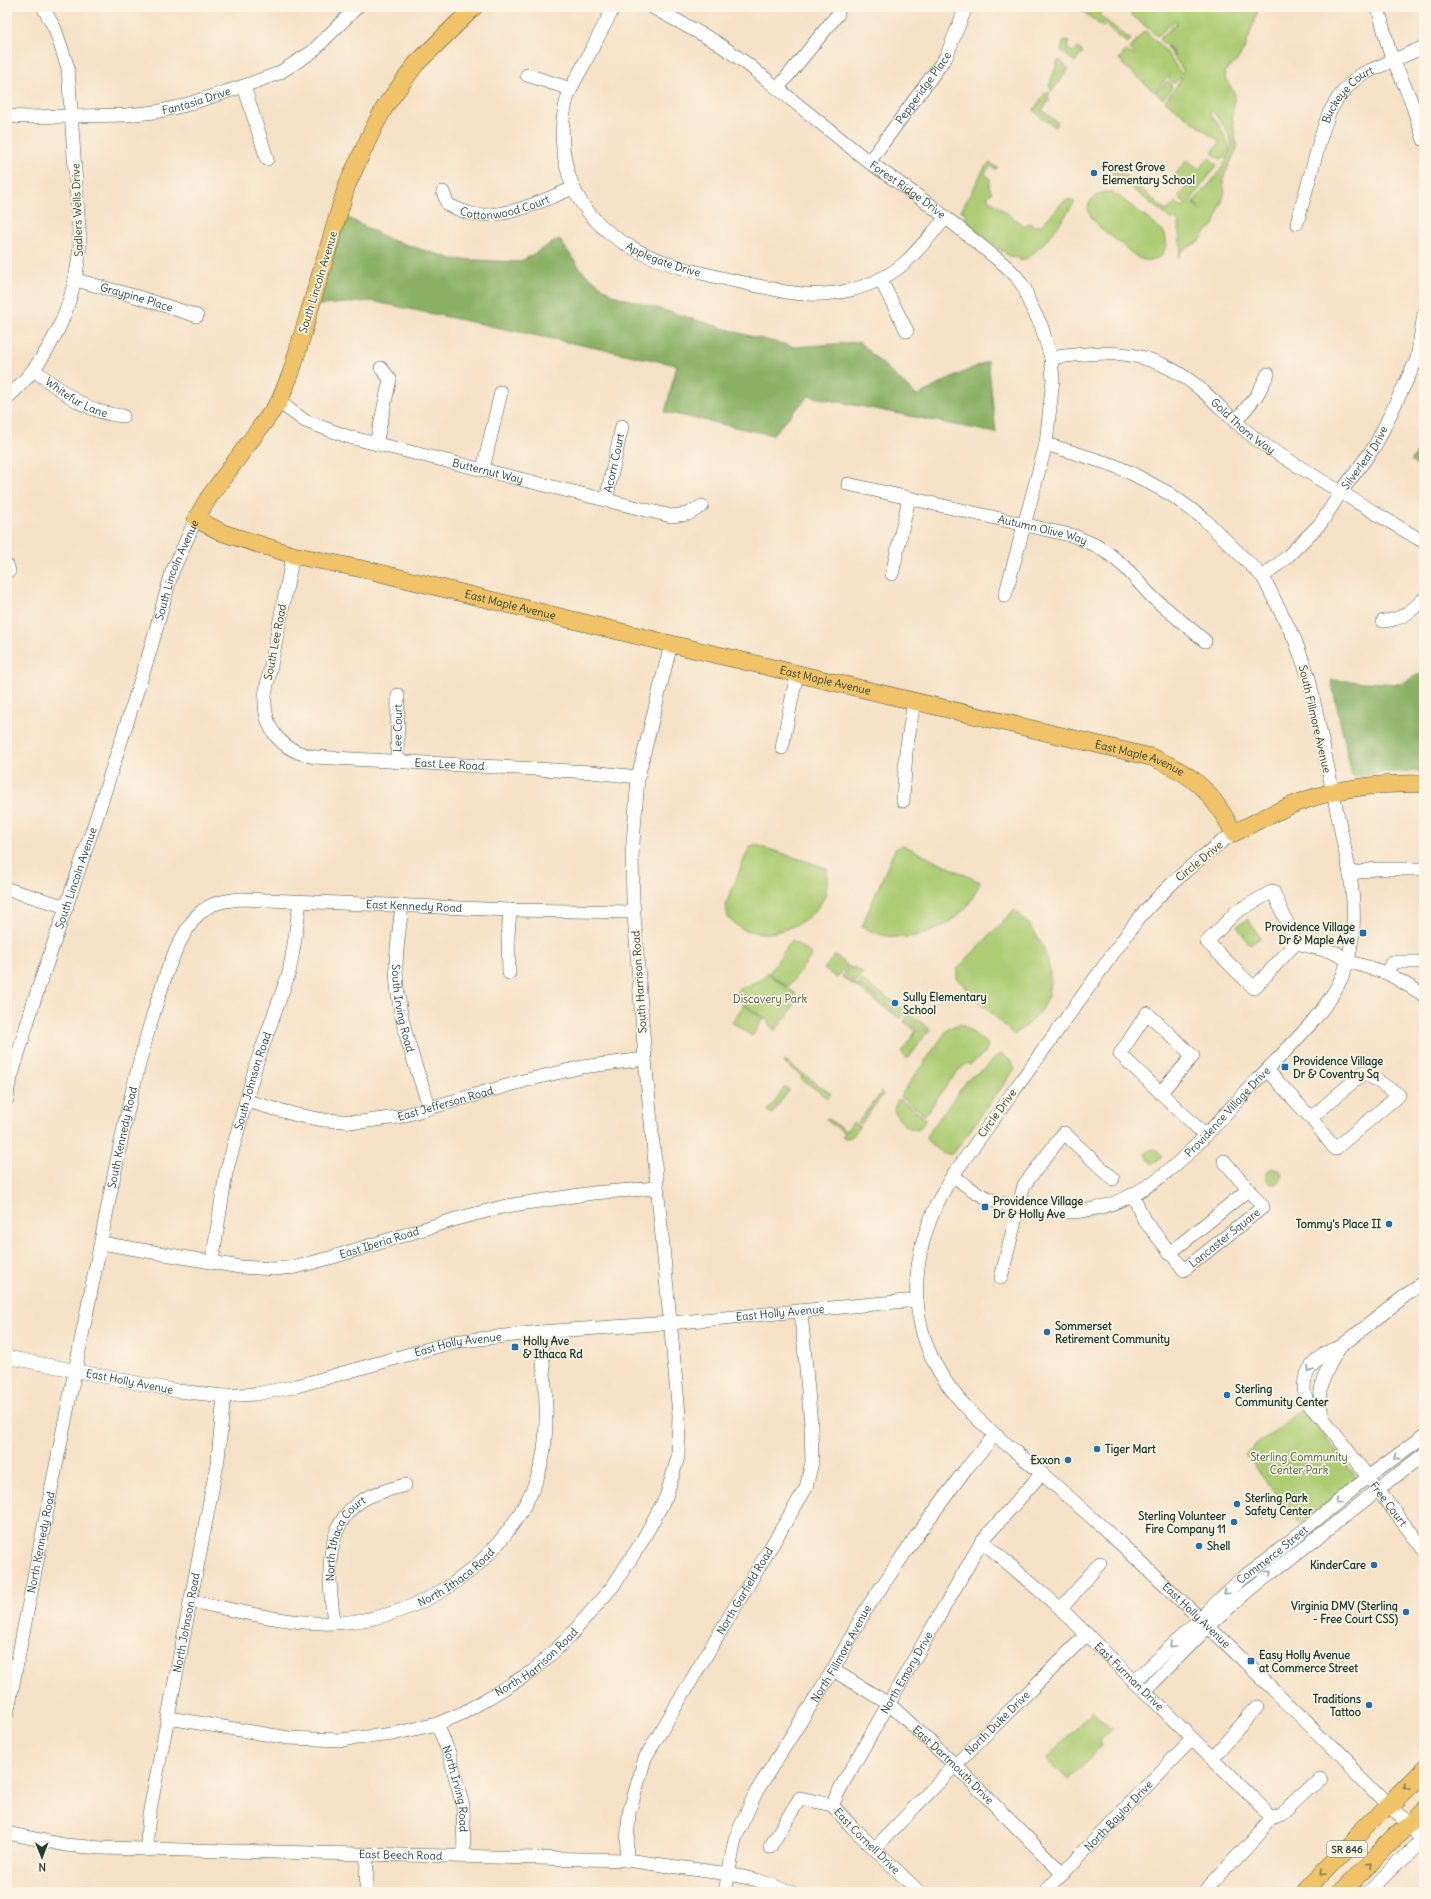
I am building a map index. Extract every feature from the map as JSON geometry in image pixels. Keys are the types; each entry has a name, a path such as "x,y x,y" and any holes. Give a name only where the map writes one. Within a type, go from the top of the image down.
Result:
{"main road":[{"name":"South Lincoln Avenue","path":"196,518 209,497 279,402 291,373 347,185 360,154 386,105 416,64 474,7"},
{"name":"East Maple Avenue","path":"196,518 223,533 293,555 380,573 671,644 1151,757 1173,765 1204,787 1225,816 1234,833"},
{"path":"1234,833 1274,813 1306,800 1332,792 1356,788 1424,784"},
{"name":"SR 846","path":"1304,1892 1424,1770"},
{"name":"SR 846","path":"1341,1892 1424,1808"}],"street":[{"name":"Sadlers Wells Drive","path":"7,398 34,370 57,334 66,314 76,280 80,244 68,68 55,29 43,7"},
{"name":"Fantasia Drive","path":"7,116 126,115 155,112 182,106 279,73 312,52 357,7"},
{"name":"Applegate Drive","path":"614,7 571,89 563,121 563,146 569,178 573,188 593,218 618,240 647,256 678,267 801,294 823,294 846,291 880,279 908,259 946,218"},
{"name":"Forest Ridge Drive","path":"652,7 716,42 778,88 869,162 946,218 1006,266 1016,276 1025,289 1041,325 1051,358 1053,379 1052,399 1046,444 1005,596"},
{"name":"Pepperidge Place","path":"869,162 946,57 966,7"},
{"path":"1378,7 1389,50 1415,110 1424,140"},
{"path":"778,88 838,14"},
{"name":"Buckeye Court","path":"1297,223 1329,113 1338,98 1349,85 1362,74 1394,59 1424,48"},
{"path":"527,75 571,89"},
{"path":"244,86 267,159"},
{"name":"Cottonwood Court","path":"443,192 448,205 472,214 503,214 534,205 573,188"},
{"path":"880,279 907,331"},
{"name":"Graypine Place","path":"76,280 138,297 197,316"},
{"name":"Silverleaf Drive","path":"1263,577 1288,556 1321,523 1341,492 1375,446 1400,398 1417,359 1424,314"},
{"name":"Gold Thorn Way","path":"1051,358 1095,352 1114,353 1151,360 1182,374 1235,422 1263,444 1424,542"},
{"path":"376,444 390,379 381,368"},
{"name":"Whitefur Lane","path":"34,370 83,406 99,412 123,416"},
{"path":"1235,422 1257,395 1268,374"},
{"path":"483,469 501,392"},
{"name":"Butternut Way","path":"279,402 305,420 319,427 376,444 671,516 688,514 702,506"},
{"name":"Acorn Court","path":"606,500 622,426"},
{"name":"South Fillmore Avenue","path":"1046,444 1114,465 1170,494 1203,518 1263,577 1295,640 1309,678 1332,792"},
{"name":"Autumn Olive Way","path":"848,484 1074,536 1095,545 1126,568 1151,596 1205,641"},
{"path":"892,574 909,498"},
{"name":"South Lincoln Avenue","path":"7,1091 34,1001 67,907 148,658 172,572 196,518"},
{"name":"South Lee Road","path":"271,730 266,720 264,708 265,695 293,555"},
{"path":"1383,621 1394,621 1408,614 1424,599"},
{"name":"South Harrison Road","path":"670,1323 644,1059 633,912 632,856 638,777 671,644"},
{"path":"782,748 797,673"},
{"name":"Lee Court","path":"397,762 398,695"},
{"path":"903,802 906,752 914,701"},
{"name":"East Lee Road","path":"271,730 278,738 289,746 308,755 397,762 591,772 638,777"},
{"name":"Providence Village Drive","path":"953,1175 975,1193 989,1200 1018,1208 1081,1211 1111,1204 1133,1195 1148,1187 1171,1170 1306,1028 1326,1002 1342,976 1347,961 1354,921 1354,907 1350,874 1332,792"},
{"name":"Circle Drive","path":"995,1435 963,1405 946,1381 933,1360 921,1326 917,1300 919,1261 926,1230 938,1198 953,1175 1138,919 1168,886 1198,859 1234,833"},
{"path":"1350,874 1374,870 1424,869"},
{"path":"7,889 67,907"},
{"path":"1273,891 1296,943 1254,988 1207,942 1236,912 1273,891"},
{"name":"East Kennedy Road","path":"199,914 205,908 220,901 241,899 510,910 633,912"},
{"name":"South Johnson Road","path":"212,1262 226,1173 256,1065 289,973 300,902"},
{"name":"South Irving Road","path":"402,905 396,968 398,997 409,1047 430,1108"},
{"path":"509,973 510,910"},
{"name":"South Kennedy Road","path":"74,1371 132,1088 144,1043 166,976 178,946 192,921 199,914"},
{"path":"1296,943 1337,953 1347,961 1387,973 1424,995"},
{"path":"1387,973 1392,962 1424,962"},
{"path":"1160,1093 1193,1056 1147,1014 1120,1054 1160,1093 1205,1135"},
{"name":"East Jefferson Road","path":"246,1100 297,1115 324,1120 360,1122 398,1117 527,1080 582,1067 644,1059"},
{"path":"1267,1070 1311,1118 1335,1149 1399,1095 1364,1072 1311,1118"},
{"path":"1000,1278 1024,1184 1064,1133 1113,1179"},
{"name":"Lancaster Square","path":"1133,1195 1144,1220 1184,1270 1263,1207 1224,1161"},
{"name":"East Iberia Road","path":"100,1242 240,1267 274,1269 296,1267 333,1258 456,1219 506,1206 586,1194 657,1188"},
{"name":"Lancaster Square","path":"1170,1253 1249,1189"},
{"name":"Free Court","path":"1424,1281 1340,1347 1324,1354 1314,1362 1308,1369 1305,1381 1304,1396 1314,1412 1322,1417 1424,1550"},
{"name":"East Holly Avenue","path":"7,1357 178,1391 224,1396 256,1394 297,1386 453,1342 540,1332 670,1323 917,1300"},
{"name":"North Garfield Road","path":"626,1860 629,1813 645,1758 806,1488 812,1462 812,1425 801,1311"},
{"name":"North Harrison Road","path":"169,1718 289,1738 340,1740 393,1734 437,1724 463,1713 533,1671 569,1637 608,1592 641,1543 666,1497 678,1457 679,1414 670,1323"},
{"name":"North Ithaca Road","path":"191,1601 303,1622 334,1623 386,1615 407,1608 456,1583 478,1565 508,1531 521,1513 539,1474 544,1450 547,1410 540,1332"},
{"name":"North Kennedy Road","path":"7,1714 74,1371"},
{"name":"North Johnson Road","path":"148,1850 147,1838 149,1815 218,1459 224,1396"},
{"name":"East Holly Avenue","path":"995,1435 1042,1473 1204,1622 1334,1749 1422,1841"},
{"name":"North Fillmore Avenue","path":"725,1892 735,1839 756,1792 833,1670 865,1611 965,1470 995,1435"},
{"name":"Commerce Street","path":"1204,1622 1242,1578 1272,1556 1368,1477 1424,1436"},
{"name":"Commerce Street","path":"1204,1622 1424,1454"},
{"name":"North Emory Drive","path":"832,1805 982,1541 1042,1473"},
{"name":"North Ithaca Court","path":"334,1623 330,1561 332,1545 338,1529 351,1509 365,1498 404,1484"},
{"name":"East Furman Drive","path":"982,1541 1061,1608 1192,1739 1213,1756 1272,1817"},
{"path":"1061,1608 1100,1563"},
{"path":"1134,1682 1204,1622"},
{"path":"1145,1691 1204,1622"},
{"name":"North Duke Drive","path":"875,1848 955,1765 1087,1634"},
{"name":"East Dartmouth Drive","path":"833,1670 889,1704 955,1765 1063,1874"},
{"path":"1213,1756 1257,1707"},
{"name":"North Irving Road","path":"437,1724 449,1753 463,1806 464,1856"},
{"name":"North Baylor Drive","path":"1045,1892 1192,1739"},
{"path":"1204,1892 1250,1844 1272,1817 1282,1813 1319,1778"},
{"path":"770,1847 800,1798 832,1805"},
{"name":"East Cornell Drive","path":"832,1805 852,1827 919,1892"},
{"name":"East Beech Road","path":"7,1833 65,1845 148,1850 626,1860 729,1874 757,1880 791,1892"},
{"path":"1368,1892 1422,1841"},
{"path":"366,1892 367,1854"}],"green space":[{"path":"1082,7 1105,7 1099,15 1131,40 1127,43 1105,25 1103,27 1080,9"},
{"path":"1127,7 1259,7 1245,48 1236,62 1224,72 1226,80 1235,94 1232,116 1237,148 1224,176 1223,184 1225,192 1214,225 1205,233 1200,241 1182,251 1178,258 1181,248 1179,223 1174,218 1172,220 1111,172 1114,169 1122,175 1123,174 1167,211 1175,202 1183,207 1186,203 1178,197 1187,186 1174,176 1187,160 1199,169 1209,157 1217,165 1190,201 1202,211 1193,202 1225,163 1229,154 1231,145 1230,137 1212,111 1210,113 1222,130 1228,144 1229,151 1226,156 1220,159 1212,153 1220,142 1165,101 1182,79 1181,77 1173,83 1168,79 1170,77 1168,76 1155,92 1122,64 1123,62 1119,59 1126,51 1132,55 1134,52 1130,49 1143,32 1146,31 1163,48 1181,73 1184,71 1166,47 1167,46 1175,56 1167,44 1165,45 1159,39 1177,23 1176,20 1157,36 1126,10"},
{"path":"1064,40 1070,41 1067,49 1073,52 1077,48 1083,52 1075,62 1061,51"},
{"path":"1059,60 1069,69 1052,91 1049,86"},
{"path":"1167,81 1171,84 1172,88 1163,99 1156,93"},
{"path":"1046,92 1050,93 1047,98 1050,100 1042,110 1058,123 1055,127 1034,110"},
{"path":"990,163 998,168 995,169 991,166 985,173 990,179 989,187 992,192 987,198 1025,227 1029,223 1034,226 1042,225 1062,203 1070,199 1075,202 1043,244 1028,257 1020,261 1020,258 1010,257 967,223 964,211 961,211 985,167"},
{"path":"1104,192 1111,192 1117,195 1163,231 1166,237 1166,244 1165,250 1161,256 1151,260 1141,259 1098,225 1092,218 1089,211 1089,204 1094,198"},
{"path":"339,213 391,240 453,259 520,262 559,239 582,271 613,295 750,336 795,347 859,342 917,396 988,361 996,433 809,396 772,435 665,412 677,365 371,301 311,306"},
{"path":"1424,443 1424,472 1411,461"},
{"path":"1424,671 1424,771 1379,773 1355,777 1352,775 1331,680 1401,684"},
{"path":"756,845 827,868 827,887 824,898 818,908 800,923 777,932 766,933 754,932 741,928 728,918 726,904 749,848"},
{"path":"903,845 980,882 967,906 945,925 918,936 889,936 875,933 862,926 895,849"},
{"path":"1014,910 1031,927 1043,948 1047,959 1050,983 1048,995 1043,1007 1025,1027 1014,1035 957,979 957,969"},
{"path":"1248,919 1260,938 1250,945 1237,926"},
{"path":"792,940 812,955 788,987 769,973"},
{"path":"835,955 847,965 837,978 824,969"},
{"path":"848,966 853,969 854,967 863,973 857,983 844,973"},
{"name":"Discovery Park","path":"767,973 796,994 791,1011 775,1030 769,1025 768,1021 736,998 735,994 742,988 759,980"},
{"path":"843,975 902,1018 901,1019 842,977"},
{"path":"862,980 906,1011 903,1016 859,985"},
{"path":"744,1005 763,1019 752,1036 732,1022"},
{"path":"909,1014 930,1029 927,1034 905,1018"},
{"path":"905,1020 925,1035 909,1058 906,1058 901,1053 916,1031 904,1022"},
{"path":"959,1024 987,1043 986,1051 979,1059 969,1065 967,1063 956,1073 925,1115 900,1096 948,1029"},
{"path":"1002,1054 1012,1062 1015,1069 953,1154 938,1150 931,1145 926,1139 927,1135 969,1078 983,1070 998,1055"},
{"path":"785,1061 831,1094 828,1098 801,1079 802,1076 784,1063"},
{"path":"785,1087 789,1090 772,1114 768,1111"},
{"path":"880,1091 883,1094 861,1124 858,1122 881,1093"},
{"path":"898,1100 901,1100 925,1118 926,1120 918,1130 908,1127 898,1119 894,1109"},
{"path":"827,1118 846,1131 853,1122 860,1126 852,1136 845,1138 842,1137 845,1133 826,1120"},
{"path":"1156,1149 1162,1156 1153,1164 1145,1154 1150,1150"},
{"path":"1274,1168 1281,1173 1282,1176 1277,1183 1274,1184 1267,1179 1266,1176 1271,1169"},
{"name":"Sterling Community Center Park","path":"1303,1408 1358,1480 1300,1523 1245,1454"},
{"path":"1093,1711 1111,1729 1100,1741 1102,1746 1068,1780 1047,1759"}],"place":[{"name":"Forest Grove Elementary School","path":"1094,173"},
{"name":"Providence Village Dr & Maple Ave","path":"1363,933"},
{"name":"Sully Elementary School","path":"895,1003"},
{"name":"Providence Village Dr & Coventry Sq","path":"1285,1067"},
{"name":"Providence Village Dr & Holly Ave","path":"985,1207"},
{"name":"Tommy's Place II","path":"1389,1224"},
{"name":"Sommerset Retirement Community","path":"1047,1332"},
{"name":"Holly Ave & Ithaca Rd","path":"515,1347"},
{"name":"Sterling Community Center","path":"1227,1395"},
{"name":"Tiger Mart","path":"1097,1449"},
{"name":"Exxon","path":"1068,1460"},
{"name":"Sterling Park Safety Center","path":"1237,1504"},
{"name":"Sterling Volunteer Fire Company 11","path":"1234,1522"},
{"name":"Shell","path":"1199,1546"},
{"name":"KinderCare","path":"1374,1565"},
{"name":"Virginia DMV (Sterling - Free Court CSS)","path":"1406,1612"},
{"name":"Easy Holly Avenue at Commerce Street","path":"1251,1661"},
{"name":"Traditions Tattoo","path":"1369,1705"}]}
